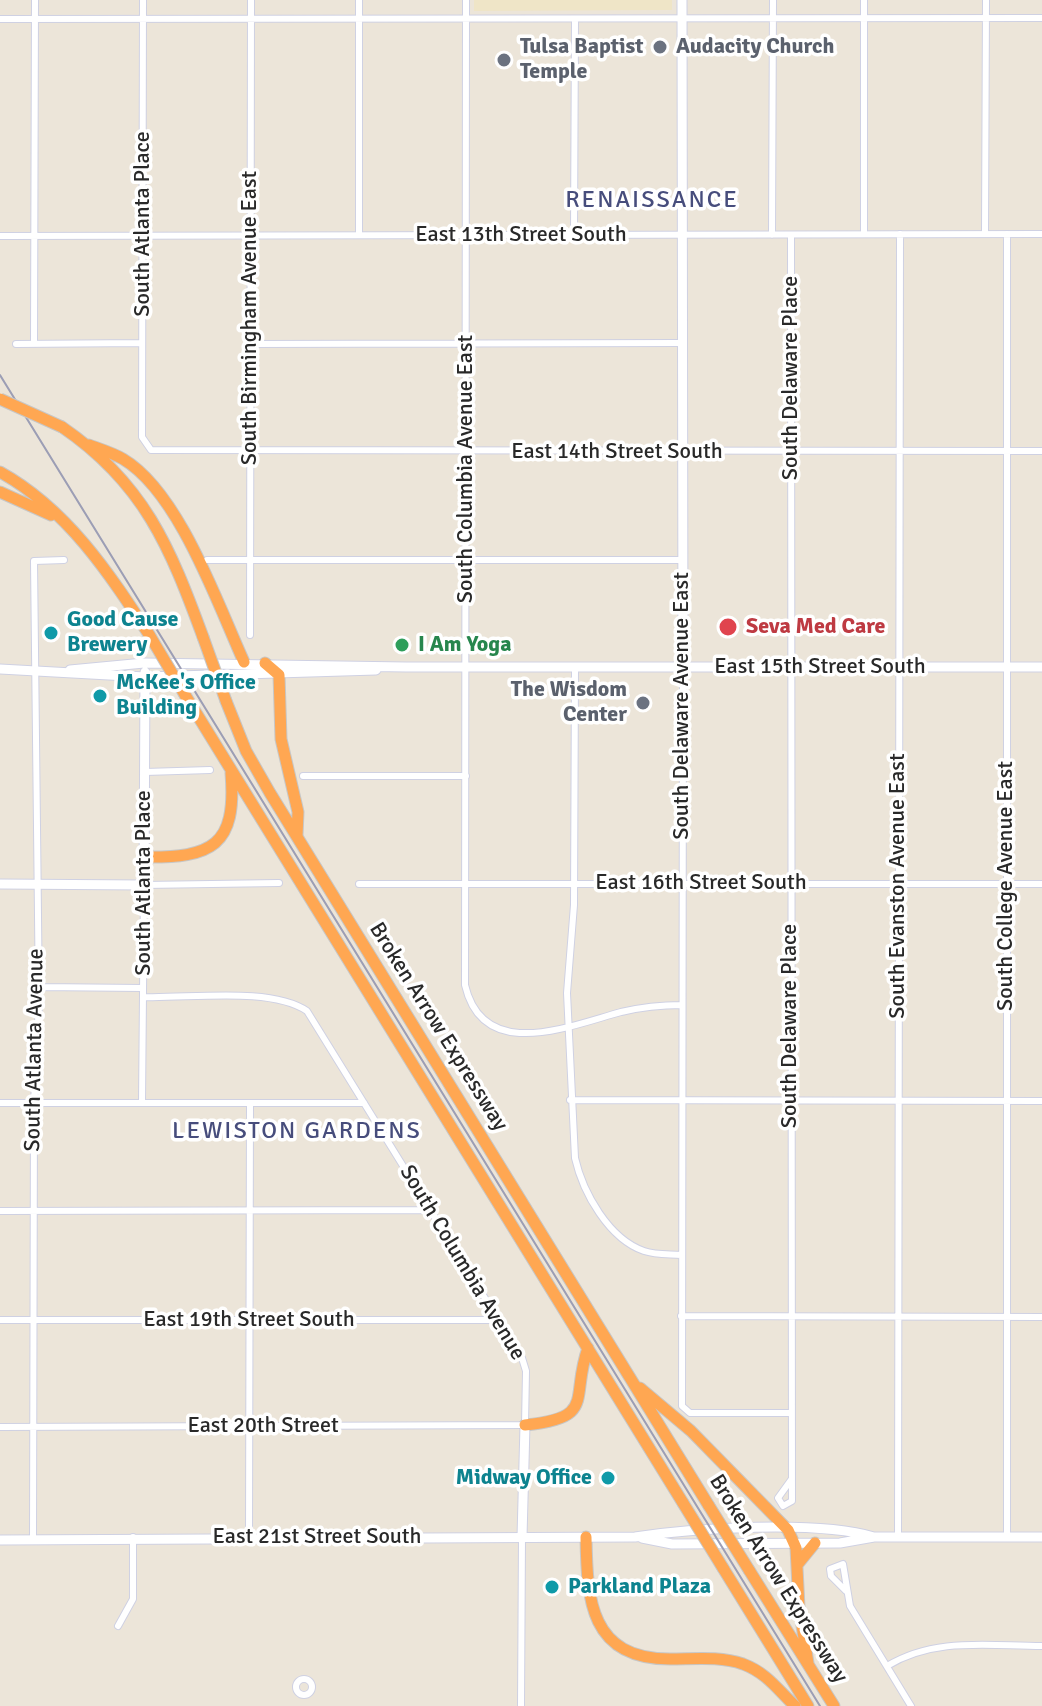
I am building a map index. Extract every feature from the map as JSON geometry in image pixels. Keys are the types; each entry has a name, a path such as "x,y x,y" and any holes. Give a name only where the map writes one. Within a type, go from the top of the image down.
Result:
{"highway":[{"name":"Broken Arrow Expressway","path":"0,399 62,427 89,445 122,475 150,513 170,552 246,751 834,1706"},
{"path":"89,445 124,459 152,487 177,519 244,662"},
{"name":"Broken Arrow Expressway","path":"0,472 64,521 97,558 150,636 808,1706"},
{"path":"0,492 64,521"},
{"path":"265,663 279,675 281,739 298,812 297,837"},
{"path":"144,857 193,856 218,842 233,813 231,769"},
{"path":"525,1425 558,1421 571,1413 579,1399 581,1367 588,1348"},
{"path":"634,1383 691,1431 788,1530 795,1543 808,1663"},
{"path":"586,1537 591,1609 617,1644 653,1658 721,1659 744,1664 765,1675 795,1706"},
{"path":"797,1565 815,1543"}],"main road":[{"name":"South Delaware Avenue East","path":"682,0 683,667"},
{"name":"East 15th Street South","path":"0,669 70,670 144,663 244,662 406,667 1042,667"},
{"name":"South Atlanta Place","path":"144,663 144,885"},
{"name":"East 15th Street South","path":"70,670 145,677 279,675 406,667"},
{"path":"0,884 144,885"},
{"name":"South Columbia Avenue","path":"522,1537 525,1425"},
{"name":"East 21st Street South","path":"0,1540 635,1537 677,1531 788,1530 855,1532 874,1537 1042,1537"},
{"name":"East 21st Street South","path":"635,1537 672,1544 855,1542 874,1537"}],"street":[{"path":"34,344 35,0"},
{"name":"South Atlanta Place","path":"143,0 142,437 146,447"},
{"name":"South Birmingham Avenue East","path":"250,635 251,0"},
{"path":"359,0 359,235"},
{"name":"South Columbia Avenue East","path":"466,0 465,985 473,1011 490,1025 529,1033 568,1029"},
{"path":"772,235 773,0"},
{"path":"864,0 864,234"},
{"path":"985,234 986,0"},
{"path":"0,19 1042,18"},
{"path":"574,235 575,19"},
{"name":"South Evanston Avenue East","path":"898,1537 900,234"},
{"name":"South College Avenue East","path":"1007,234 1007,1537"},
{"name":"East 13th Street South","path":"0,236 1042,234"},
{"name":"South Delaware Place","path":"791,235 791,1480"},
{"path":"16,344 142,343"},
{"path":"250,344 682,343"},
{"name":"East 14th Street South","path":"146,447 157,452 1042,451"},
{"name":"South Atlanta Avenue","path":"33,1540 33,1211 38,987 34,561 64,560"},
{"path":"207,560 682,560"},
{"path":"575,667 574,883 567,972 570,1100 578,1172 614,1232 641,1250 681,1255"},
{"name":"South Delaware Avenue East","path":"683,667 682,1400 685,1410 791,1413"},
{"path":"145,772 210,770"},
{"path":"303,776 466,776"},
{"path":"144,885 279,883"},
{"name":"East 16th Street South","path":"359,884 1042,884"},
{"name":"South Atlanta Place","path":"142,1103 144,885"},
{"path":"38,987 143,988"},
{"name":"South Columbia Avenue","path":"143,997 250,997 288,1002 299,1006 314,1020 525,1365 525,1425"},
{"path":"568,1029 636,1009 682,1005"},
{"path":"570,1100 1042,1101"},
{"path":"0,1103 365,1103"},
{"path":"249,1537 250,1103"},
{"path":"0,1211 430,1210"},
{"path":"681,1316 1042,1317"},
{"name":"East 19th Street South","path":"0,1320 498,1320"},
{"name":"East 20th Street","path":"0,1427 525,1425"},
{"path":"118,1626 132,1606 133,1537"},
{"name":"South Columbia Avenue","path":"521,1706 522,1537"},
{"path":"846,1591 855,1615 911,1706"},
{"path":"887,1666 912,1651 935,1646 1042,1646"},
{"path":"301,1706 302,1695"}],"shaded area":[{"path":"474,0 672,0 672,10 474,11"}],"railway":[{"path":"0,375 820,1706"}],"place":[{"name":"Audacity Church","path":"660,47"},
{"name":"Tulsa Baptist Temple","path":"504,60"},
{"name":"Seva Med Care","path":"728,627"},
{"name":"Good Cause Brewery","path":"51,633"},
{"name":"I Am Yoga","path":"402,645"},
{"name":"McKee's Office Building","path":"100,696"},
{"name":"The Wisdom Center","path":"643,703"},
{"name":"Midway Office","path":"608,1478"},
{"name":"Parkland Plaza","path":"552,1587"}],"district":[{"name":"RENAISSANCE","path":"652,201"},
{"name":"LEWISTON GARDENS","path":"297,1132"}]}
